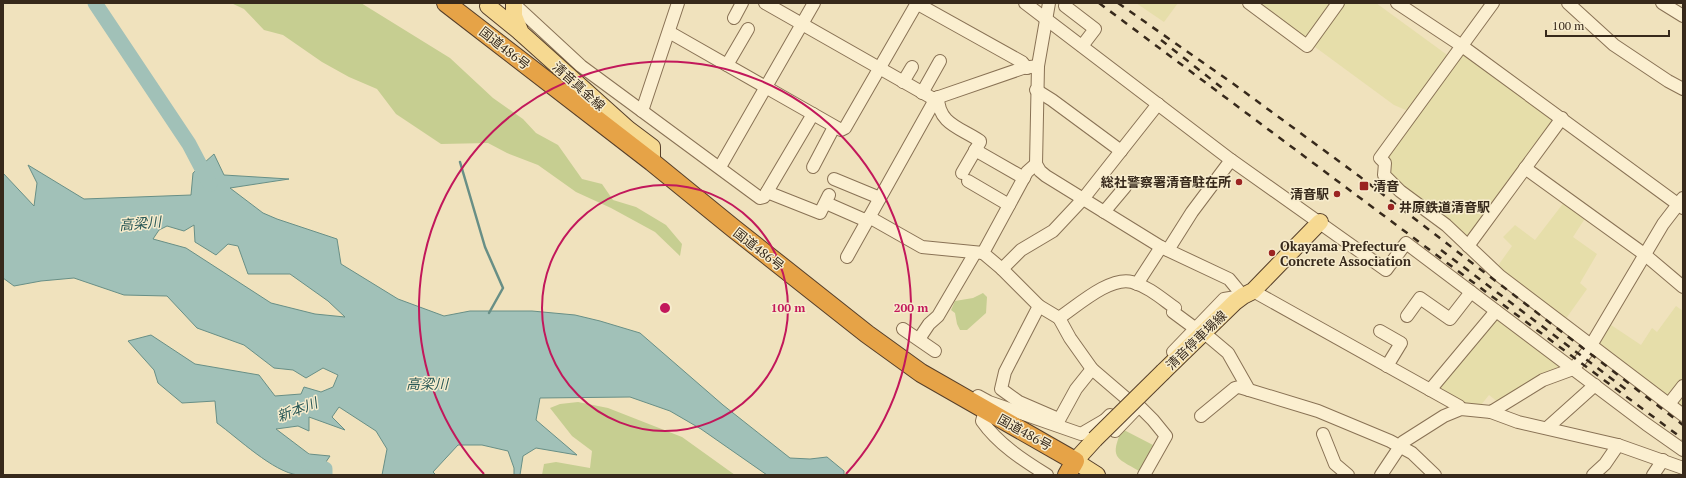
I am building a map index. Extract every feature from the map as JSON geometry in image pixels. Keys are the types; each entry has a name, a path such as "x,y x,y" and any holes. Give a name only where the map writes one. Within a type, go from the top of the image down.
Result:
{"highway":[{"name":"国道486号","path":"446,3 652,162 867,334 922,373 985,410 1070,470"}],"main road":[{"name":"清音真金線","path":"511,3 514,16 521,33 628,130 652,147 652,162"},
{"path":"484,4 499,6 511,3"},
{"path":"484,4 521,33"},
{"name":"清音停車場線","path":"1070,470 1095,439 1320,222"},
{"path":"1070,470 1097,475"}],"street":[{"path":"511,3 581,66 720,167 760,198 764,197 812,114"},
{"path":"642,111 678,3"},
{"path":"734,18 742,3"},
{"path":"765,3 932,98 937,98 1032,67"},
{"path":"720,167 814,3"},
{"path":"669,32 841,130 845,128 916,3 1032,67"},
{"path":"1025,3 1231,160 1386,270 1406,243 1683,450"},
{"path":"1049,3 1032,67 1036,90 1036,164 1042,174 1165,248 1229,279 1248,293 1387,366 1459,406 1461,409"},
{"path":"1248,3 1307,46 1338,3"},
{"path":"1397,3 1462,46 1681,204 1663,224 1587,352 1573,369 1543,380 1492,412"},
{"path":"1493,3 1380,158 1385,163 1384,175 1400,191 1446,225 1495,272 1683,415"},
{"path":"1568,3 1614,46 1683,89"},
{"path":"1662,3 1683,16"},
{"path":"1065,6 1095,28 1082,46"},
{"path":"727,65 748,29"},
{"path":"922,93 940,61"},
{"path":"904,82 912,68"},
{"path":"1036,90 1052,100 1121,151"},
{"path":"937,98 947,122 980,141 965,177 1009,205"},
{"path":"847,256 937,98"},
{"path":"1002,269 1021,250 1053,231 1083,199 1158,104"},
{"path":"1468,246 1562,118"},
{"path":"812,167 834,127"},
{"path":"975,150 1024,178"},
{"path":"1137,284 1231,160"},
{"path":"919,339 929,324 938,316 979,253 1009,205 1027,172 1036,164"},
{"path":"1526,168 1644,254 1683,287"},
{"path":"834,179 880,198"},
{"path":"1104,212 1125,187"},
{"path":"767,192 820,213 827,199 922,247 979,253 1002,269 1039,306 1059,318 1070,338 1092,369 1127,399"},
{"path":"1059,318 1093,294 1109,285 1124,282 1137,284 1152,291 1174,308 1172,312 1196,328"},
{"path":"1407,316 1420,298 1450,319 1471,292"},
{"path":"1039,306 1006,372 1001,389 1019,402 1057,423 1081,434 1105,420 1224,299 1248,293"},
{"path":"1105,420 1116,431 1139,406 1238,309 1248,293"},
{"path":"1430,390 1496,311"},
{"path":"903,329 936,351"},
{"path":"1380,331 1401,343 1387,366"},
{"path":"1210,337 1228,353 1249,390"},
{"path":"1057,423 1076,389 1092,369"},
{"path":"922,373 936,375 989,402 1057,423"},
{"path":"1547,428 1595,385"},
{"path":"1669,404 1683,386"},
{"path":"1201,416 1235,388 1239,387 1318,411 1400,446 1412,453 1435,475"},
{"path":"1139,406 1154,420 1166,436 1144,475"},
{"path":"1381,475 1400,446 1407,439 1444,416 1461,409 1492,412 1518,422 1618,445 1683,468"},
{"path":"985,410 982,421 990,432 1024,460 1047,475"},
{"path":"1323,434 1335,464 1348,475"},
{"path":"1593,475 1605,464 1618,445"},
{"path":"1653,475 1663,460"}],"shaded area":[{"path":"1136,3 1178,3 1164,22"},
{"path":"1257,3 1333,3 1306,39"},
{"path":"1342,3 1376,3 1450,57 1408,111 1394,105 1311,44"},
{"path":"1461,51 1554,121 1467,241 1388,177 1385,153"},
{"path":"1565,201 1586,217 1573,237 1597,254 1580,283 1587,289 1565,320 1497,267 1512,246 1503,237 1515,225 1535,240"},
{"path":"1676,306 1683,311 1683,412 1595,343 1608,323 1641,345 1652,328 1657,332"},
{"path":"1495,316 1561,365 1499,403 1489,395 1481,405 1476,407 1462,403 1434,388"}],"green space":[{"path":"231,3 361,3 450,58 493,98 523,119 536,133 558,145 582,179 602,184 613,200 636,207 666,225 682,244 680,256 655,232 611,208 576,192 538,165 507,153 488,143 441,144 396,114 377,89 349,77 322,62 283,35 264,30 244,9"},
{"path":"983,293 987,297 986,313 967,330 960,330 955,313 951,310 955,301 973,298"},
{"path":"578,402 608,408 682,437 735,475 542,475 544,464 556,462 590,468 592,451 572,436 550,408 560,404"},
{"path":"1122,429 1153,445 1139,471 1125,463 1117,456 1116,446"}],"water":[{"name":"高梁川","path":"214,154 224,175 289,179 230,188 263,213 337,239 341,264 398,299 444,316 470,311 532,311 575,315 640,333 723,405 790,458 810,459 827,457 844,471 844,475 767,475 701,429 670,411 630,397 540,398 536,420 577,455 536,448 523,456 520,475 514,475 514,468 508,451 482,445 458,445 433,472 436,475 382,475 387,449 376,431 339,407 332,417 345,430 309,417 309,431 298,426 276,429 309,454 330,456 317,475 298,475 288,473 256,454 217,423 215,401 182,403 158,383 154,370 128,341 151,335 195,364 259,375 275,396 301,394 304,387 321,392 333,387 338,375 323,368 306,378 293,370 274,368 244,345 197,328 167,296 124,295 74,278 41,281 14,286 3,278 3,173 34,206 37,183 28,165 84,199 191,195 193,173","holes":["194,225 195,242 216,255 228,244 238,246 248,274 290,274 328,301 345,317 315,314 271,303 186,248 153,239 159,230 167,226 184,231"]}],"waterway":[{"path":"95,3 189,144 210,184"},
{"path":"460,162 485,247 503,288 489,313"},
{"name":"新本川","path":"303,460 325,469 325,475"}],"railway":[{"path":"1099,3 1683,439"},
{"path":"1118,3 1235,85 1359,176 1683,425"},
{"path":"1161,40 1226,91"},
{"path":"1441,250 1628,391"}],"place":[{"name":"総社警察署清音駐在所","path":"1239,182"},
{"name":"清音","path":"1364,186"},
{"name":"清音駅","path":"1337,194"},
{"name":"井原鉄道清音駅","path":"1391,207"},
{"name":"Okayama Prefecture Concrete Association","path":"1272,253"}]}
